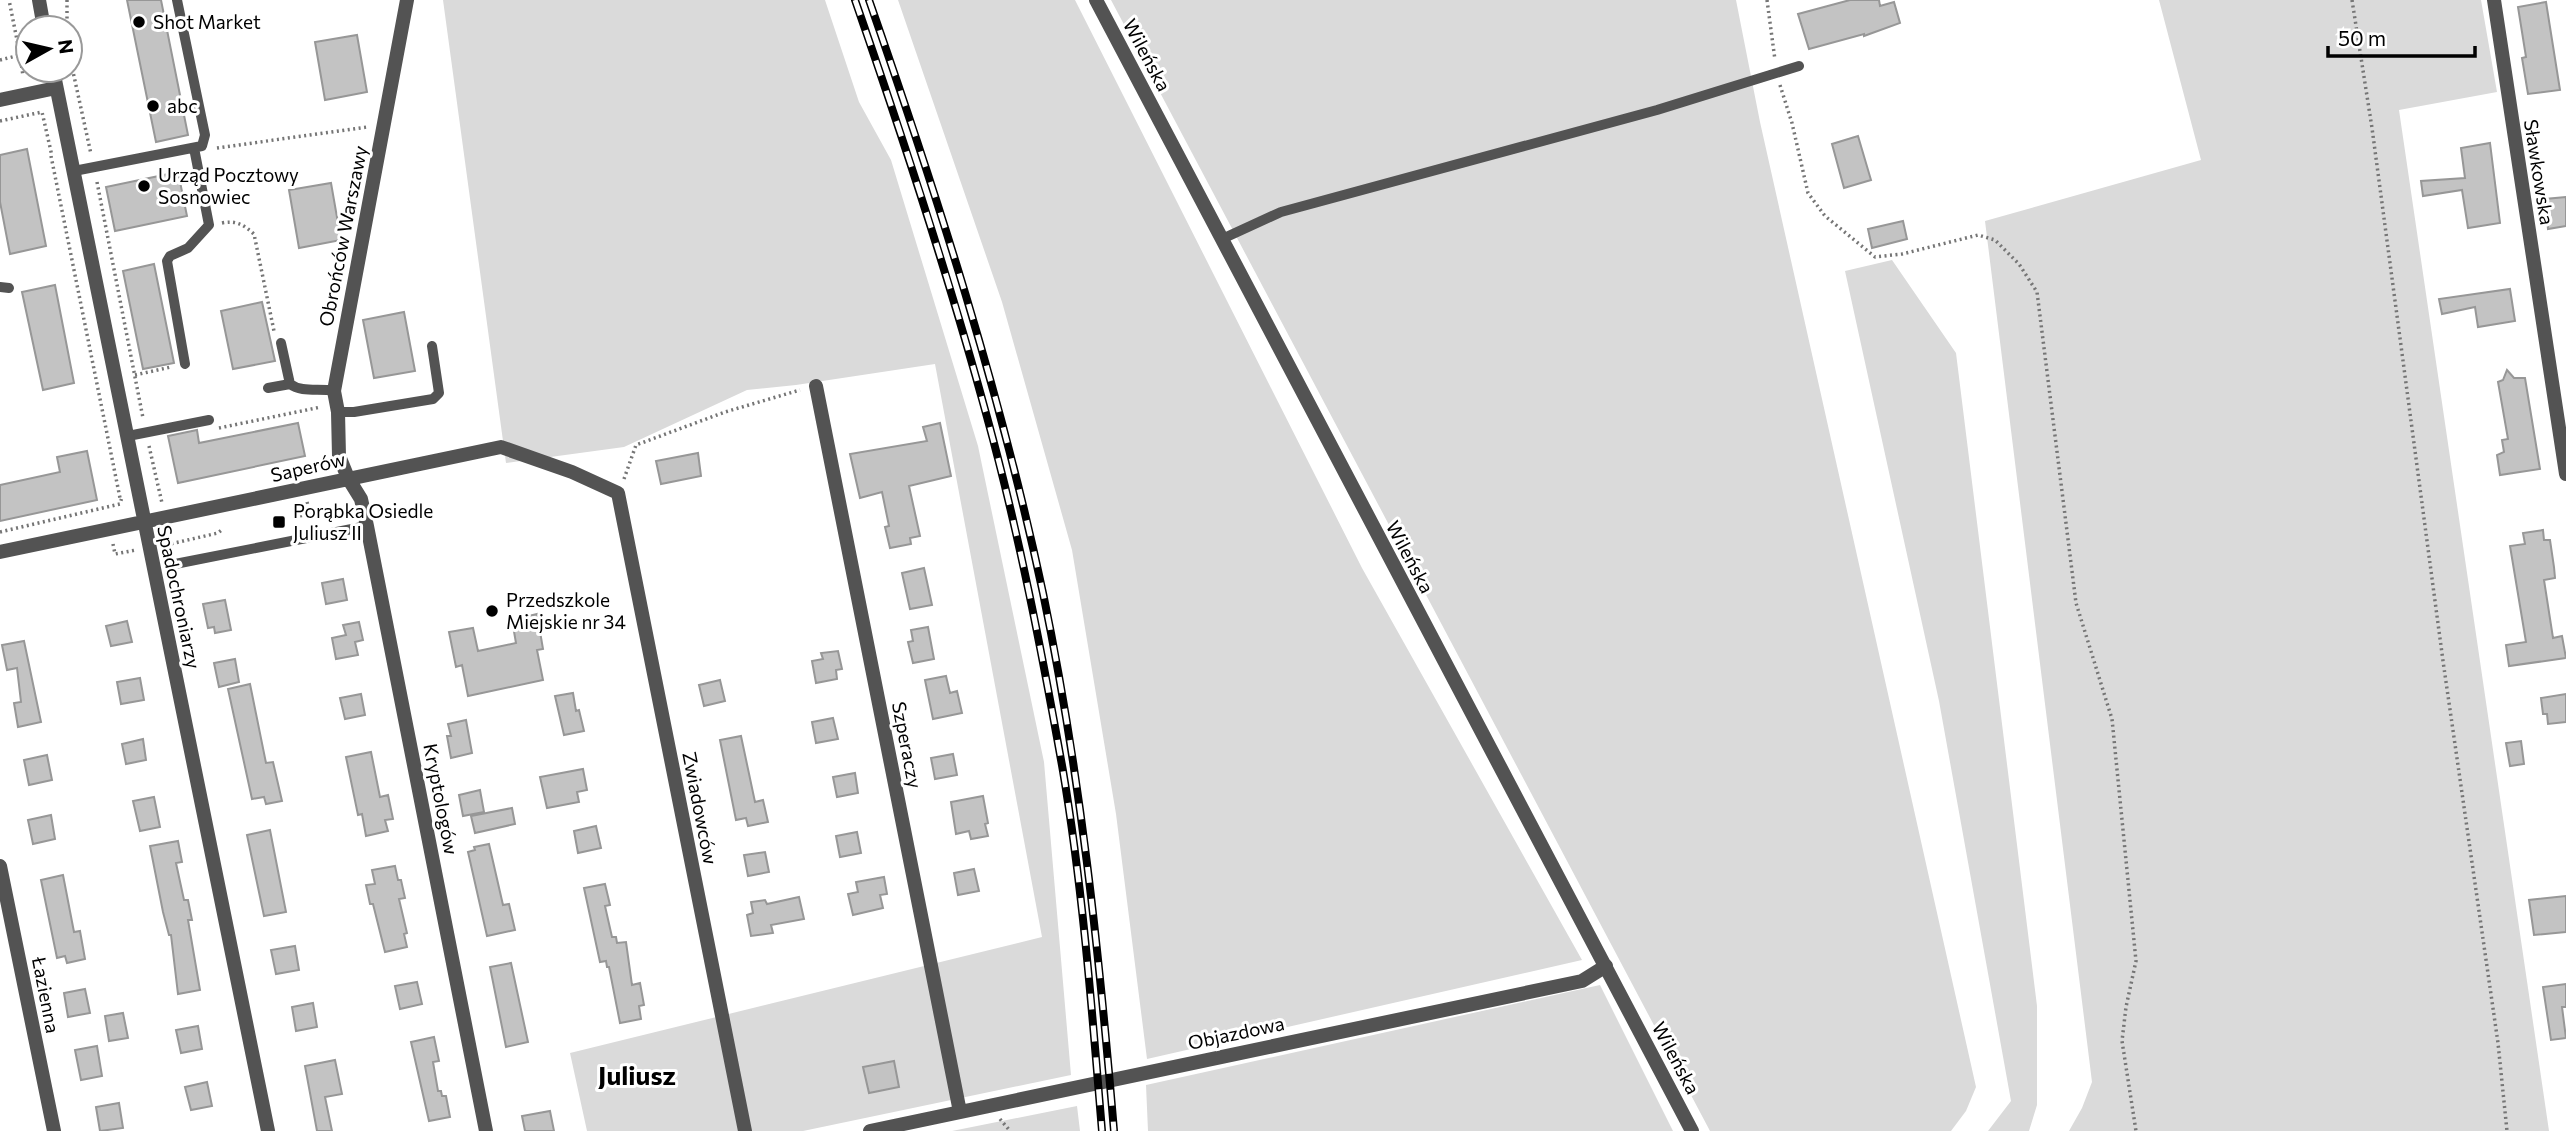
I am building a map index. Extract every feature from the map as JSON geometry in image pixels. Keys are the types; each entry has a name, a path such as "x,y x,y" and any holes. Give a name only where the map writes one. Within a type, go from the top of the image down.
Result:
{"street":[{"name":"Obrońców Warszawy","path":"348,478 339,456 332,413 334,391 407,0"},
{"name":"Wileńska","path":"1096,0 1692,1131"},
{"name":"Sławkowska","path":"2494,0 2566,474"},
{"name":"Spadochroniarzy","path":"55,84 268,1131"},
{"path":"0,100 56,89"},
{"name":"Szperaczy","path":"816,386 960,1112"},
{"name":"Saperów","path":"0,552 501,447 572,472 618,493"},
{"name":"Kryptologów","path":"348,478 361,499 367,526 486,1131"},
{"name":"Zwiadowców","path":"618,493 745,1131"},
{"name":"Łazienna","path":"0,866 54,1131"},
{"name":"Objazdowa","path":"870,1131 1582,981 1606,967"}],"lane":[{"path":"177,0 205,135 198,147 209,225 188,248 170,256 167,261 185,364"},
{"path":"1222,239 1281,212 1546,141 1800,66"},
{"path":"74,171 198,147"},
{"path":"281,343 290,384 298,390 334,391"},
{"path":"332,413 433,399 439,393 432,346"},
{"path":"268,388 290,384"},
{"path":"128,436 209,420"},
{"path":"170,565 367,526"}],"path":[{"path":"9,0 14,25"},
{"path":"1768,0 1776,74 1792,123 1808,193 1825,216 1875,257 1902,254 1978,235 1995,240 2019,264 2037,292 2076,603 2112,719 2136,961 2126,1007 2123,1041 2136,1131"},
{"path":"2352,0 2498,1043 2507,1131"},
{"path":"75,84 88,148 95,167 158,490 120,498"},
{"path":"0,121 33,114"},
{"path":"198,147 220,149 367,127"},
{"path":"0,532 120,504 51,156"},
{"path":"209,225 230,221 244,225 254,234 276,339 281,343"},
{"path":"135,375 185,364"},
{"path":"618,493 636,445 725,412 816,386"},
{"path":"209,420 215,429 325,406 332,413"},
{"path":"304,488 310,514"},
{"path":"167,553 166,544 218,533 223,528"}],"shaded area":[{"path":"443,0 825,0 859,102 891,160 978,446 1044,762 1071,1075 803,1131 587,1131 570,1053 1042,937 935,364 747,390 624,447 506,463"},
{"path":"898,0 1075,0 1362,568 1582,960 1147,1059 1116,814 1072,550 1002,302"},
{"path":"1111,0 1736,0 1760,122 1976,1087 1966,1111 1951,1131 1710,1131"},
{"path":"2159,0 2481,0 2497,92 2399,110 2549,1131 2069,1131 2092,1082 1985,221 2201,160"},
{"path":"1892,260 1956,353 2037,1006 2037,1105 2029,1131 1988,1131 2011,1101 1939,701 1845,271"},
{"path":"1600,985 1673,1131 1148,1131 1146,1085"},
{"path":"1077,1106 1080,1131 952,1131"}],"building":[{"path":"127,0 161,0 188,135 156,142"},
{"path":"1850,0 1879,0 1880,6 1894,2 1900,23 1864,36 1809,49 1798,14"},
{"path":"2546,2 2560,90 2528,94 2522,58 2526,57 2518,7"},
{"path":"357,35 367,92 325,100 315,42"},
{"path":"1858,136 1871,180 1844,188 1832,144"},
{"path":"2490,143 2500,223 2468,228 2462,190 2423,196 2421,181 2465,178 2461,148"},
{"path":"27,149 46,246 10,254 0,202 0,155"},
{"path":"178,172 187,216 115,231 106,187"},
{"path":"331,183 341,240 299,248 289,190"},
{"path":"2566,197 2566,226 2548,229 2545,199"},
{"path":"1903,221 1907,239 1872,248 1868,229"},
{"path":"154,264 174,363 143,369 123,271"},
{"path":"55,285 74,383 43,390 22,292"},
{"path":"2510,289 2515,321 2478,327 2475,307 2442,314 2439,299"},
{"path":"262,302 275,361 233,369 221,311"},
{"path":"404,312 415,371 374,378 363,320"},
{"path":"2507,370 2514,378 2525,378 2540,469 2500,475 2497,455 2504,452 2502,440 2508,439 2498,382 2503,380"},
{"path":"298,423 305,456 178,483 168,436 197,430 199,443"},
{"path":"940,423 951,476 909,486 920,536 910,538 911,544 890,548 885,527 889,526 882,492 860,498 850,454 927,441 923,427"},
{"path":"87,451 97,500 0,521 0,485 60,472 57,457"},
{"path":"698,453 701,476 661,484 656,461"},
{"path":"2543,530 2544,540 2550,540 2554,567 2555,578 2544,580 2553,638 2562,636 2566,658 2509,666 2506,645 2526,642 2510,546 2525,544 2523,533"},
{"path":"924,568 932,605 910,609 902,573"},
{"path":"343,579 347,600 326,604 322,583"},
{"path":"225,600 231,630 215,633 214,627 208,628 203,604"},
{"path":"537,614 543,649 537,650 543,680 468,696 462,665 456,667 449,632 473,628 478,651 516,643 512,620"},
{"path":"127,621 132,642 111,646 106,626"},
{"path":"359,622 363,640 355,642 358,655 336,659 332,638 346,635 343,625"},
{"path":"928,627 934,659 913,663 908,642 913,641 911,630"},
{"path":"24,641 41,722 18,727 14,703 21,702 17,668 7,670 2,645"},
{"path":"838,651 842,669 836,670 837,679 816,683 812,661 823,659 821,653"},
{"path":"235,659 239,682 219,687 214,663"},
{"path":"946,676 950,693 957,691 962,713 933,719 925,680"},
{"path":"140,678 144,700 121,704 117,682"},
{"path":"720,680 725,701 704,706 699,685"},
{"path":"250,684 266,763 273,762 282,801 266,804 264,797 252,799 228,689"},
{"path":"573,693 576,711 579,710 584,731 564,735 555,696"},
{"path":"361,694 365,715 345,719 340,698"},
{"path":"2566,694 2566,722 2548,724 2547,714 2543,714 2541,698"},
{"path":"833,718 838,739 816,743 812,722"},
{"path":"466,720 472,753 451,758 448,724"},
{"path":"741,736 755,802 763,800 768,822 748,826 746,818 736,820 720,740"},
{"path":"143,739 146,760 126,764 122,744"},
{"path":"2521,741 2524,764 2510,766 2506,743"},
{"path":"371,752 380,797 388,795 393,819 385,820 388,831 366,836 362,814 358,815 346,757"},
{"path":"953,754 957,775 935,779 931,758"},
{"path":"47,755 52,780 29,785 24,760"},
{"path":"583,769 587,790 577,792 579,802 547,808 540,777"},
{"path":"855,773 858,793 837,797 833,777"},
{"path":"480,790 484,812 463,816 459,795"},
{"path":"983,796 988,836 971,839 969,831 956,834 951,802"},
{"path":"154,797 160,827 140,831 133,801"},
{"path":"512,808 515,824 475,833 471,816"},
{"path":"51,815 55,839 33,844 28,820"},
{"path":"596,826 601,848 578,853 574,831"},
{"path":"270,830 286,912 264,916 247,835"},
{"path":"857,832 861,853 840,857 836,836"},
{"path":"178,841 182,862 176,863 184,900 188,900 192,920 188,920 200,990 178,994 171,935 163,912 150,846"},
{"path":"489,844 503,905 509,904 515,930 487,936 468,852 475,850 474,847"},
{"path":"765,852 769,872 748,876 744,855"},
{"path":"395,866 405,898 399,899 407,933 404,934 407,947 385,952 366,885 375,884 372,870"},
{"path":"974,869 979,891 958,895 954,873"},
{"path":"63,875 74,932 80,931 85,959 67,963 65,956 57,958 41,880"},
{"path":"884,877 887,894 880,895 883,908 853,915 848,894 858,892 856,882"},
{"path":"605,884 610,905 605,906 612,937 616,937 617,943 626,942 632,985 640,983 644,1005 639,1006 641,1019 620,1023 609,967 606,961 600,962 584,888"},
{"path":"2566,896 2566,932 2534,935 2529,900"},
{"path":"799,897 804,919 771,925 773,933 751,936 747,915 753,913 751,902 765,900 767,904"},
{"path":"295,946 299,970 276,974 271,950"},
{"path":"511,963 528,1042 506,1047 490,967"},
{"path":"417,982 422,1004 400,1009 395,986"},
{"path":"2566,984 2566,1007 2562,1007 2566,1038 2551,1040 2543,987"},
{"path":"85,989 90,1013 68,1017 64,993"},
{"path":"313,1003 317,1027 296,1031 292,1007"},
{"path":"123,1013 128,1038 109,1041 105,1016"},
{"path":"198,1026 202,1049 181,1053 176,1030"},
{"path":"434,1037 439,1061 433,1062 438,1091 441,1091 442,1096 446,1096 450,1117 429,1121 411,1042"},
{"path":"97,1046 102,1076 81,1080 75,1050"},
{"path":"335,1060 342,1094 325,1097 332,1131 317,1131 305,1066"},
{"path":"894,1061 899,1087 869,1093 863,1067"},
{"path":"207,1082 212,1106 191,1110 185,1087"},
{"path":"119,1103 123,1128 100,1131 96,1107"},
{"path":"550,1111 554,1131 525,1131 522,1116"}],"railway":[{"path":"855,0 957,312 999,461 1020,549 1070,816 1086,951 1102,1131"},
{"path":"869,0 919,147 987,368 1043,593 1068,727 1087,861 1114,1131"}],"place":[{"name":"Shot Market","path":"139,22"},
{"name":"abc","path":"153,106"},
{"name":"Urząd Pocztowy Sosnowiec","path":"144,186"},
{"name":"Porąbka Osiedle Juliusz II","path":"279,522"},
{"name":"Przedszkole Miejskie nr 34","path":"492,611"}],"district":[{"name":"Juliusz","path":"637,1076"}]}
